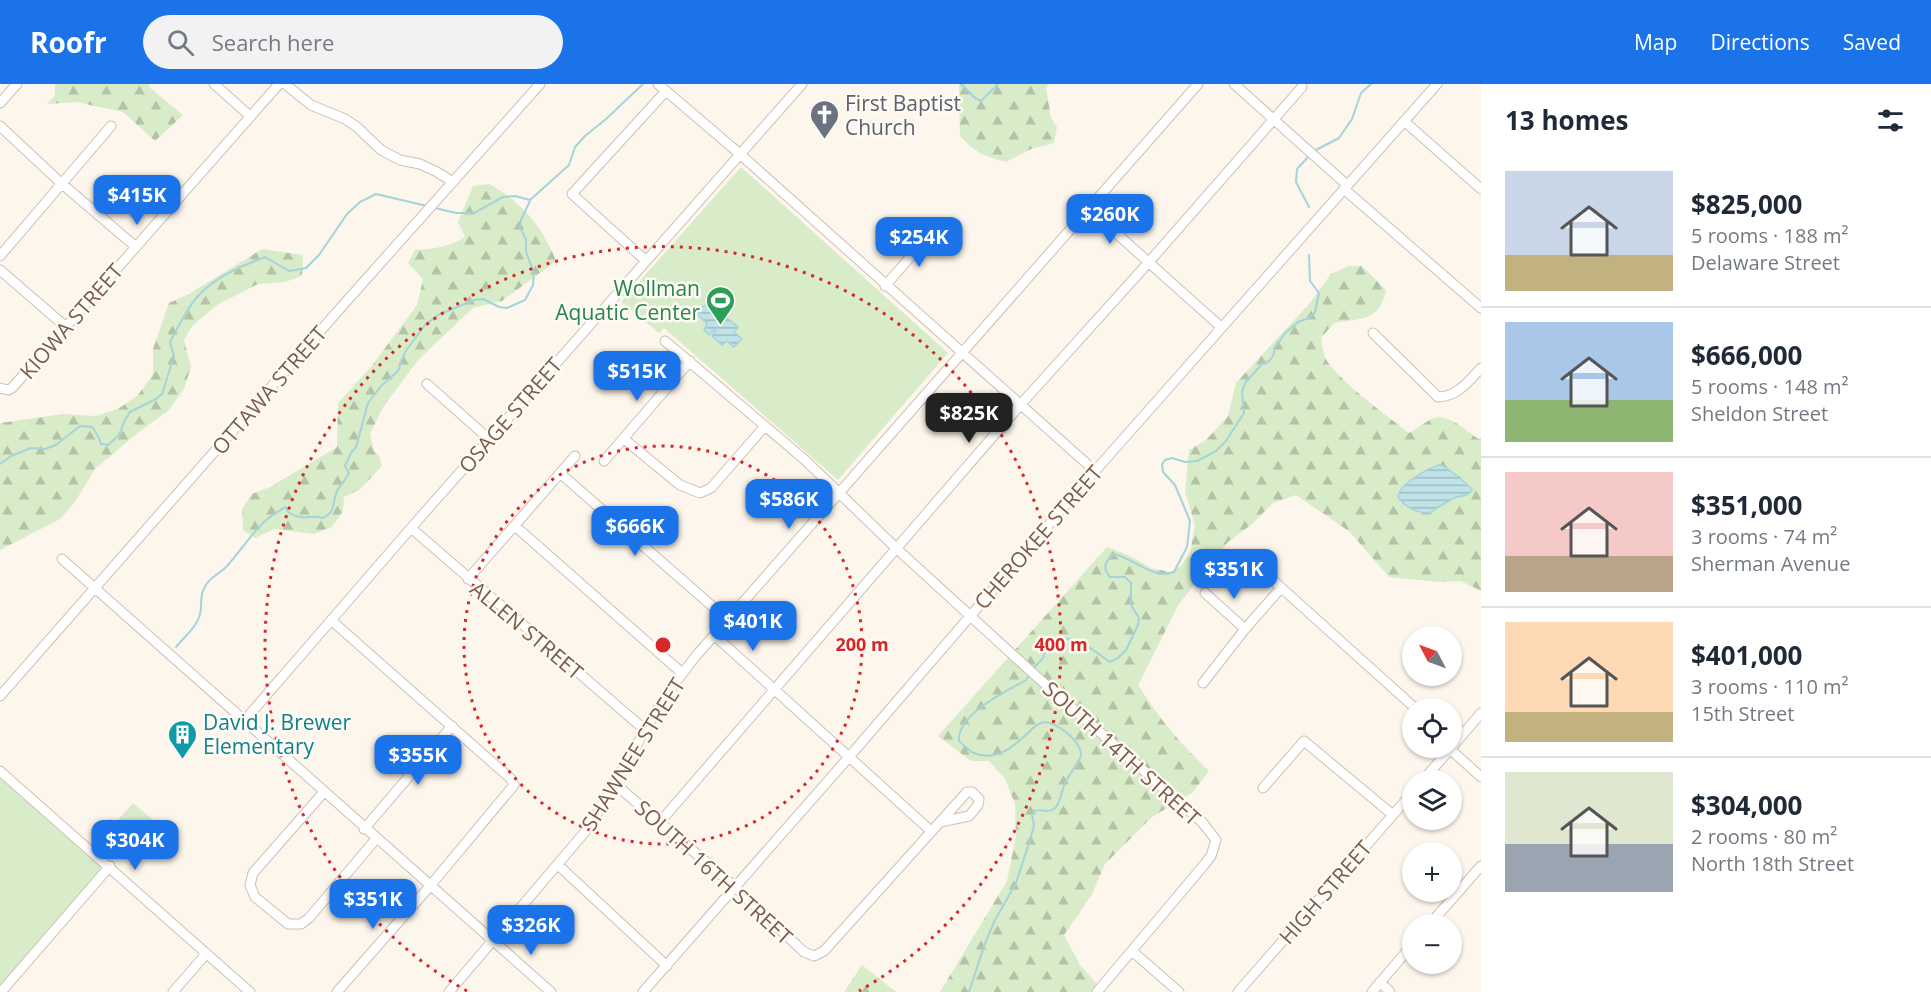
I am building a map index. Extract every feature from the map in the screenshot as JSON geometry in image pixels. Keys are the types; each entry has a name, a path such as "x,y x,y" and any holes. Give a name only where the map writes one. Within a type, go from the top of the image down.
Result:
{"street":[{"path":"0,103 17,84"},
{"path":"214,84 250,116"},
{"name":"KIOWA STREET","path":"2,389 12,388 279,84"},
{"path":"285,84 311,105 351,123 381,150 400,160 437,172 453,182"},
{"name":"OTTAWA STREET","path":"0,696 540,84"},
{"path":"658,84 741,155 885,286 1095,471"},
{"name":"OSAGE STREET","path":"244,721 802,84"},
{"name":"SHAWNEE STREET","path":"449,992 590,826 663,699 682,673 1198,84"},
{"path":"1234,84 1481,308"},
{"name":"CHEROKEE STREET","path":"643,992 1095,471 1437,84"},
{"path":"660,822 1021,404 1302,87"},
{"path":"646,261 572,194 666,91"},
{"path":"1404,121 1481,189"},
{"path":"0,126 136,248"},
{"path":"0,256 111,126"},
{"path":"1088,208 1221,327"},
{"path":"885,286 932,232"},
{"path":"0,270 66,327"},
{"path":"1373,333 1438,397 1446,397 1461,389 1481,368"},
{"name":"SOUTH 14TH STREET","path":"665,341 805,460 896,548 1032,673 1202,822 1216,840 1216,845 1204,865 1132,951"},
{"path":"604,461 690,361"},
{"path":"427,384 489,439"},
{"path":"624,439 680,485 700,493 711,488 765,426"},
{"path":"468,579 575,456"},
{"path":"561,474 728,620"},
{"path":"515,526 682,673"},
{"name":"ALLEN STREET","path":"411,528 645,730"},
{"path":"1246,556 1404,698"},
{"path":"62,559 364,829 551,992"},
{"path":"1203,683 1245,628 1281,588"},
{"path":"1205,593 1245,628"},
{"path":"331,621 452,726 511,779 514,785 337,992"},
{"path":"714,635 931,831 939,822"},
{"path":"1462,735 1481,713"},
{"path":"364,829 452,726"},
{"path":"1263,788 1304,741 1394,815"},
{"path":"1462,757 1481,777"},
{"path":"1432,770 1442,758"},
{"path":"0,771 250,992"},
{"name":"SOUTH 16TH STREET","path":"615,784 734,886 804,952 814,956 824,951 931,831"},
{"path":"324,792 253,873 252,892 261,903 288,924 301,924 309,918 376,839"},
{"name":"HIGH STREET","path":"1238,992 1402,805"},
{"path":"558,865 666,966"},
{"path":"1439,914 1481,866"},
{"path":"1,992 110,867"},
{"path":"1097,992 1132,951 1179,992"},
{"path":"173,992 206,954"},
{"path":"1372,992 1402,957"},
{"path":"1380,982 1390,992"}],"green space":[{"path":"55,84 150,84 149,87 183,115 155,141 123,112 76,102 47,104 55,96"},
{"path":"959,84 1049,84 1046,88 1051,118 1057,127 1054,143 1031,149 1006,162 986,156 976,150 960,136"},
{"path":"741,167 948,353 838,480 664,328 659,333 621,302"},
{"path":"489,184 511,198 530,216 545,237 556,261 502,301 473,308 419,359 383,407 370,434 374,451 379,456 382,466 359,490 344,497 343,511 332,527 314,534 274,529 255,538 243,530 242,509 252,494 270,487 337,447 338,403 371,367 417,305 423,279 408,263 415,250 441,247 465,237 458,222 473,186"},
{"path":"262,249 303,255 302,276 285,282 258,284 217,305 192,326 184,340 191,367 184,389 168,411 95,469 75,502 60,519 0,550 0,423 63,414 95,416 118,409 138,395 153,374 153,349 169,303 189,294"},
{"path":"1348,266 1362,266 1386,290 1379,308 1374,313 1360,319 1334,323 1321,338 1326,359 1330,365 1357,392 1409,433 1431,419 1439,417 1451,420 1481,439 1481,591 1461,581 1439,582 1389,577 1350,532 1296,495 1273,503 1251,525 1228,542 1179,604 1138,685 1171,731 1209,771 1192,793 1152,817 1105,864 1092,894 1064,935 1080,965 1104,992 940,992 1007,881 1016,836 1015,804 1005,779 989,761 971,761 938,736 1107,547 1151,568 1170,572 1181,566 1190,553 1195,525 1185,492 1189,450 1206,440 1228,416 1236,383 1310,303 1331,274"},
{"path":"0,771 110,866 0,992"},
{"path":"133,803 157,823 141,841 131,832 122,843 102,827 109,819 117,821"},
{"path":"862,965 896,992 844,992"}],"water":[{"name":"Wollman Aquatic Center","path":"716,304 715,310 718,304 731,310 722,321 727,318 738,327 734,332 742,339 734,347 727,341 722,345 712,336 716,331 714,330 709,335 704,330 707,323 695,313 701,307"},
{"path":"1439,465 1459,477 1472,489 1471,492 1457,497 1430,513 1416,511 1404,504 1398,497 1403,487 1421,473"}],"waterway":[{"path":"435,208 456,213 474,213 503,197 515,196 530,200 569,165 575,147 585,136 643,84"},
{"path":"961,84 981,101 998,84"},
{"path":"1314,151 1339,138 1352,119 1361,93 1371,84"},
{"path":"1309,207 1296,182 1297,169 1310,155"},
{"path":"0,464 11,456 31,448 45,449 56,445 80,426 92,427 101,444 108,445 119,435 130,412 162,394 174,356 170,342 195,299 222,276 265,257 289,271 306,268 319,255 347,214 360,202 376,194 427,206"},
{"path":"176,647 198,619 204,587 225,568 267,519 286,507 288,512 302,517 323,518 331,512 336,493 349,473 345,466 356,447 368,403 381,386 398,371 405,352 425,325 438,315 474,300 483,299 499,307 507,308 525,300 533,285 534,273 526,252 526,239 520,228 521,220 530,201"},
{"path":"1033,669 1043,658 1049,645 1065,638 1081,642 1110,662 1126,650 1139,618 1131,605 1131,583 1125,577 1110,577 1105,568 1108,559 1114,554 1151,571 1166,574 1174,572 1187,547 1190,521 1175,485 1163,472 1162,464 1165,460 1172,458 1185,462 1197,461 1216,451 1226,441 1244,413 1242,392 1245,383 1262,364 1269,361 1285,333 1315,312 1319,293 1310,281 1309,255"},
{"path":"969,992 995,920 1016,883 1034,825 1032,815 1034,811 1047,811 1055,808 1081,753 1079,746 1068,734 1061,728 1047,723 1037,725 1015,744 996,755 974,753 959,741 960,731 974,713 995,697 1026,680 1030,674"}],"place":[{"name":"First Baptist Church","path":"824,140"},
{"name":"Wollman Aquatic Center","path":"721,326"},
{"name":"David J. Brewer Elementary","path":"182,760"}]}
